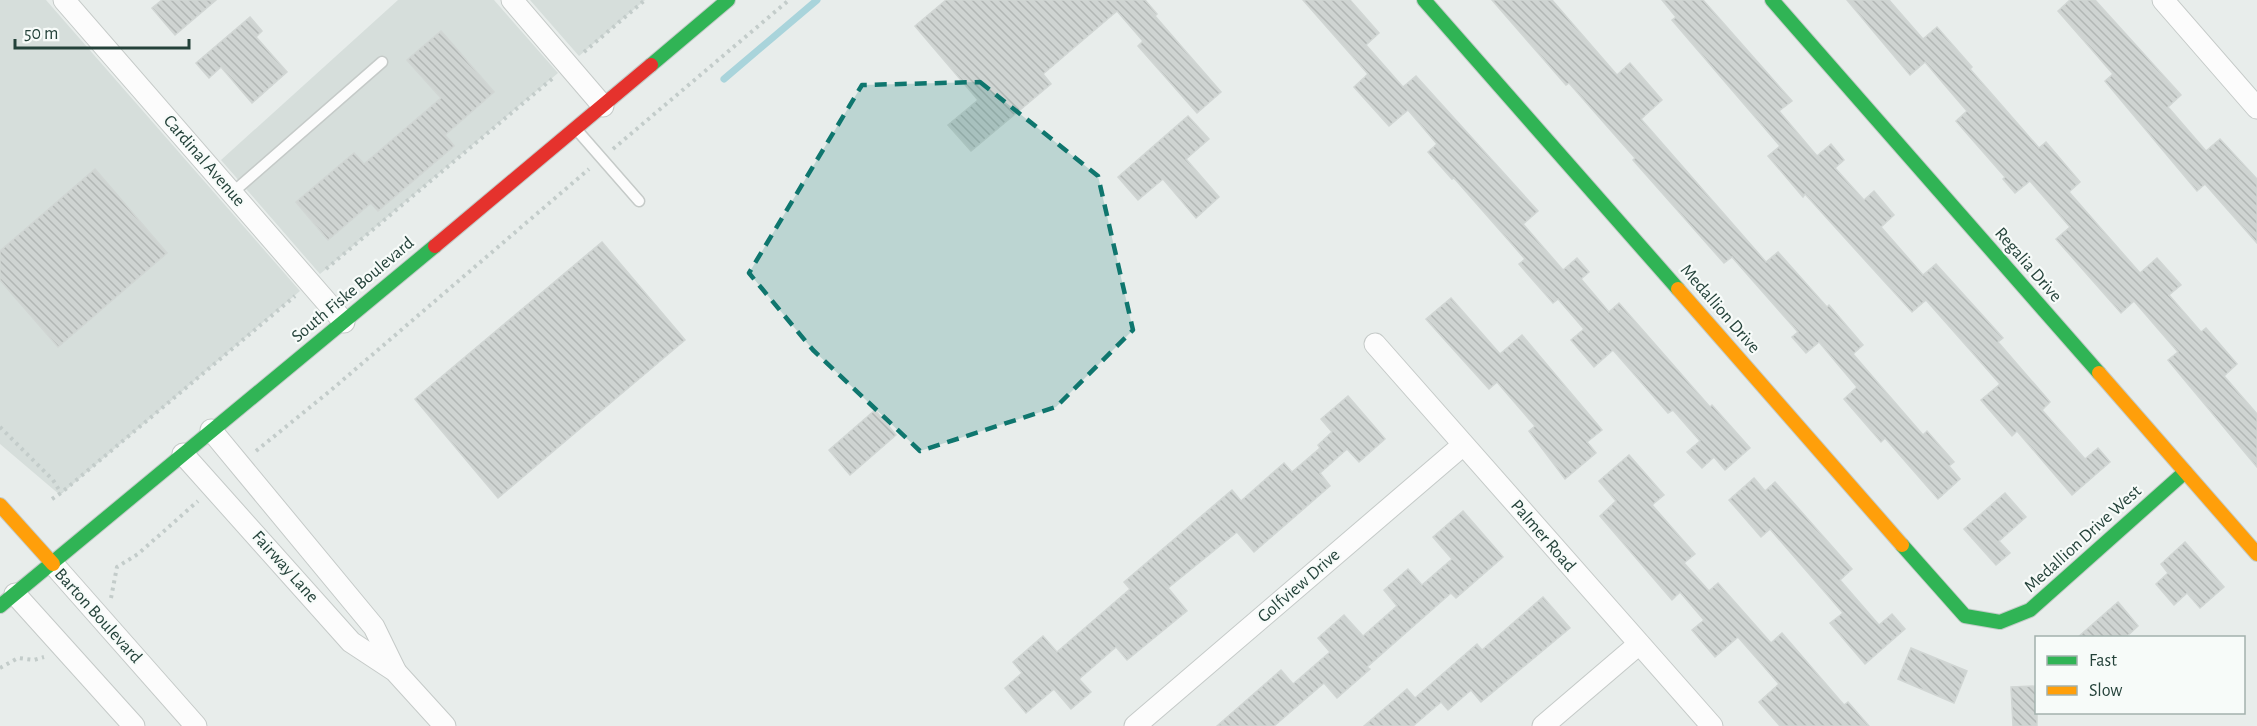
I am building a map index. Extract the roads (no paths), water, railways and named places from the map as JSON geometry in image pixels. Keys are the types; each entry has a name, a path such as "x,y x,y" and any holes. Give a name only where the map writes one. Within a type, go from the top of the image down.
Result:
{"street":[{"name":"Cardinal Avenue","path":"64,0 344,322"},
{"path":"512,0 603,106"},
{"name":"South Fiske Boulevard","path":"8,595 53,564 728,0"},
{"name":"Medallion Drive","path":"1424,0 1965,616 2000,622"},
{"name":"Regalia Drive","path":"1772,0 2257,554"},
{"path":"2163,0 2257,108"},
{"name":"Palmer Road","path":"1375,344 1712,726"},
{"name":"Fairway Lane","path":"211,430 374,627 395,670 445,726"},
{"name":"Golfview Drive","path":"1135,726 1463,445"},
{"name":"Fairway Lane","path":"183,454 351,642 395,670"},
{"name":"Medallion Drive West","path":"2000,622 2030,610 2185,472"},
{"name":"Barton Boulevard","path":"0,505 196,726"},
{"path":"8,595 134,726"},
{"path":"1543,726 1639,644"}],"lane":[{"path":"232,193 382,62"},
{"path":"576,128 639,201"}],"waterway":[{"path":"724,79 817,0"}]}
